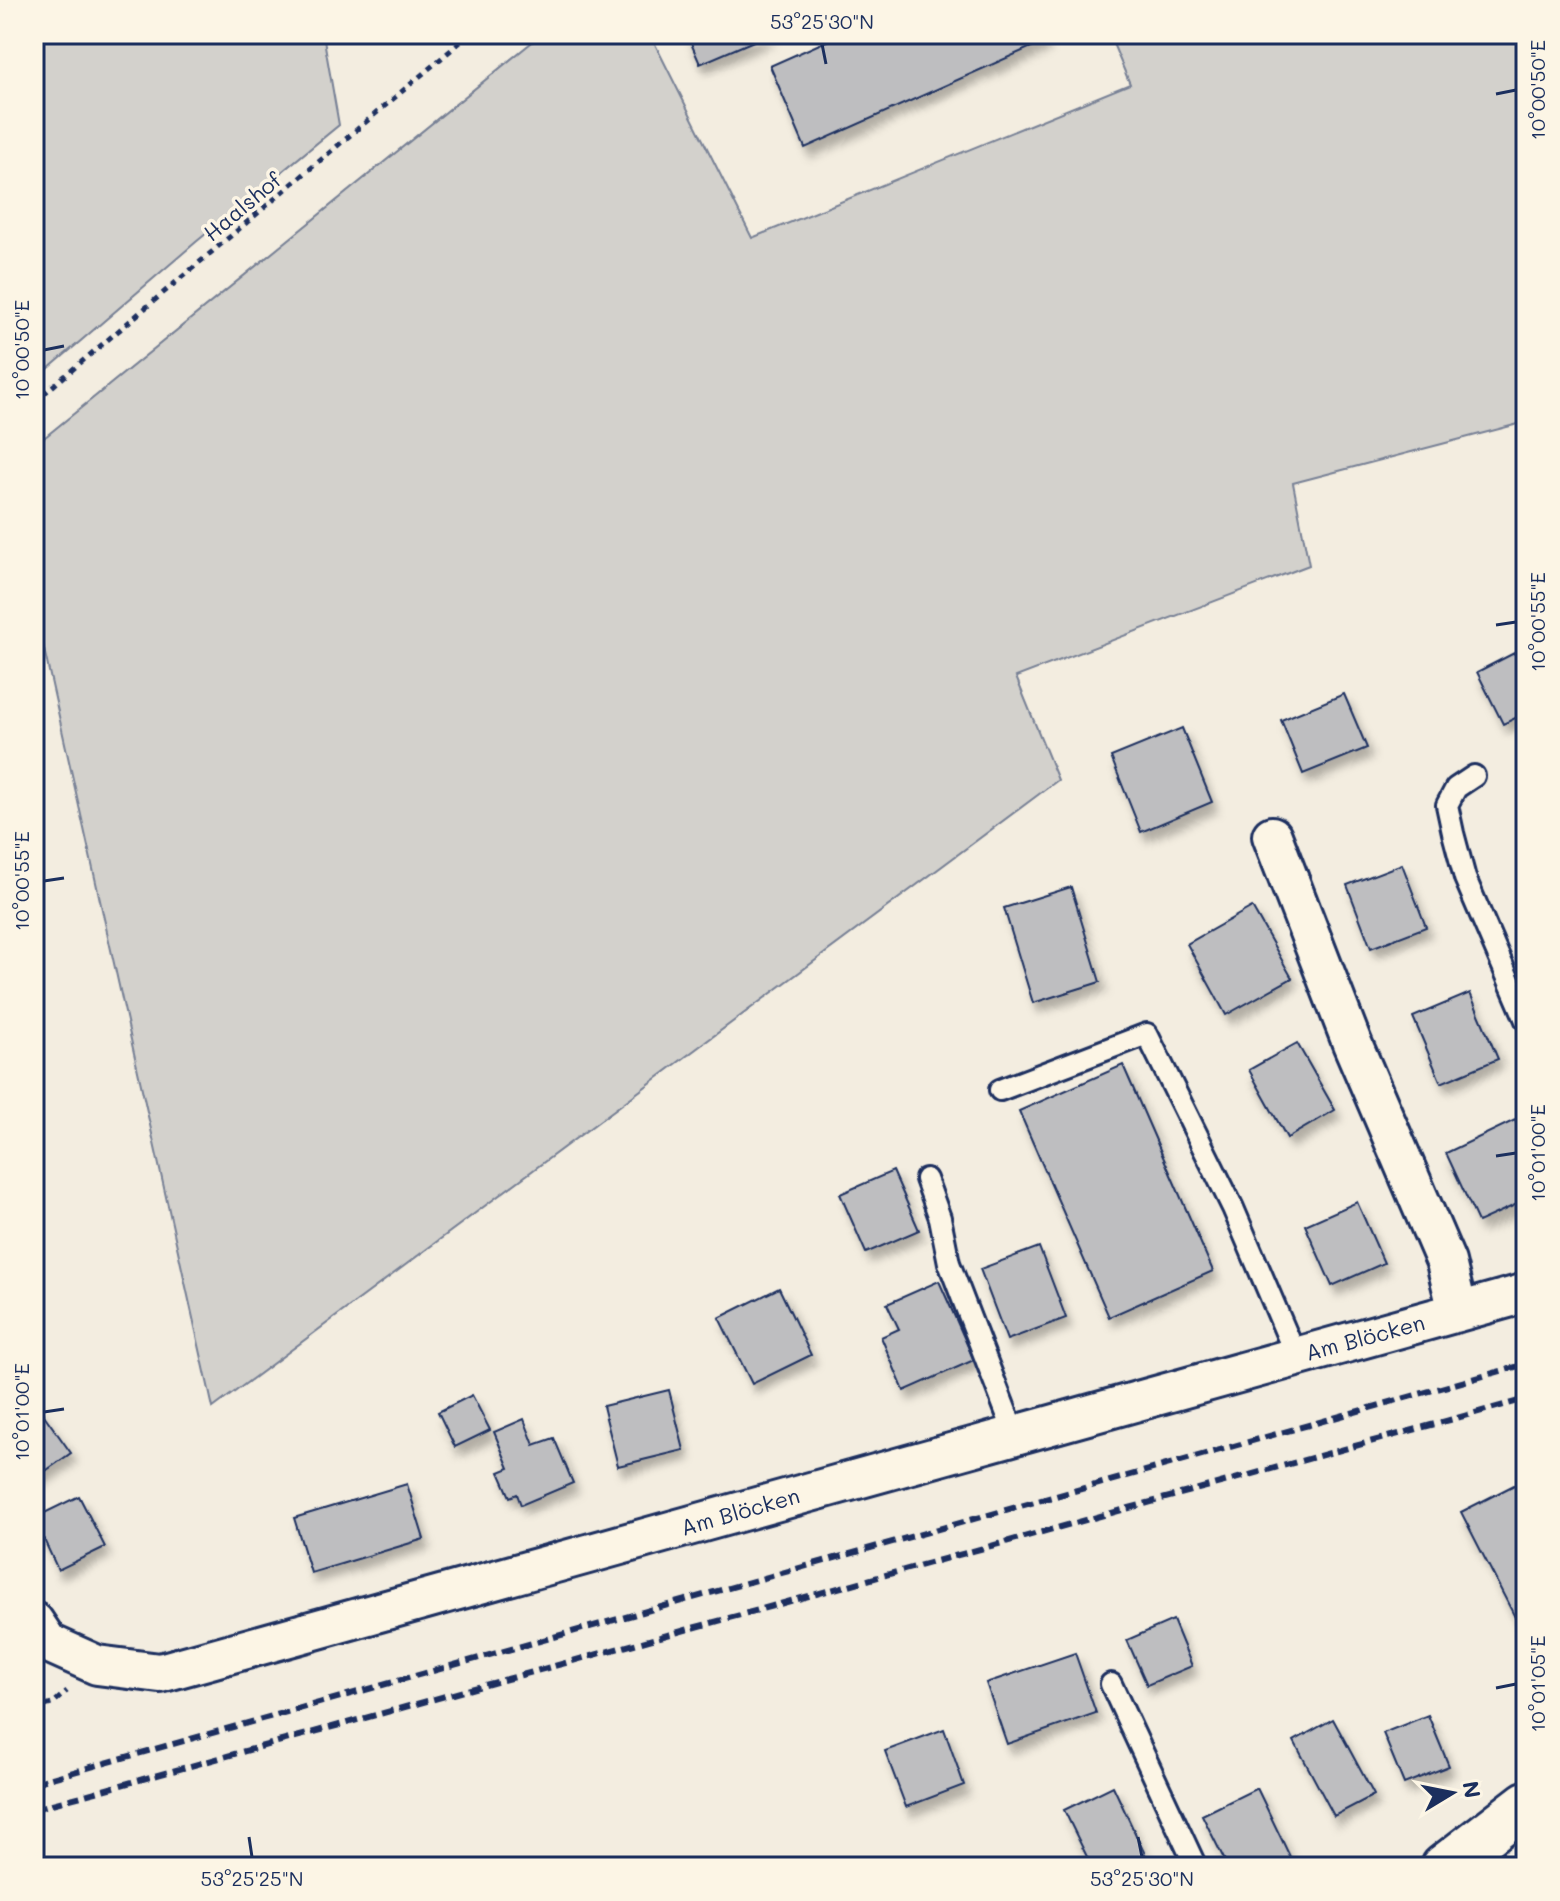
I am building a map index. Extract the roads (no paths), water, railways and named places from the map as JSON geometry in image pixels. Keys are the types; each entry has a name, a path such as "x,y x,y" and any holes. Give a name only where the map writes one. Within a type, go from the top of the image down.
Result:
{"street":[{"path":"1272,836 1352,1043 1446,1262 1458,1312"},
{"name":"Am Blöcken","path":"34,1622 48,1643 97,1665 160,1673 1526,1293"},
{"path":"1444,1867 1519,1818"}],"lane":[{"path":"1474,776 1456,788 1447,805 1465,878 1526,1020"},
{"path":"1000,1090 1147,1034 1233,1208 1296,1356"},
{"path":"926,1179 940,1218 949,1263 1015,1435"},
{"path":"1111,1684 1196,1867"}],"railway":[{"path":"34,1783 1526,1364"},
{"path":"34,1809 1526,1399"}]}
